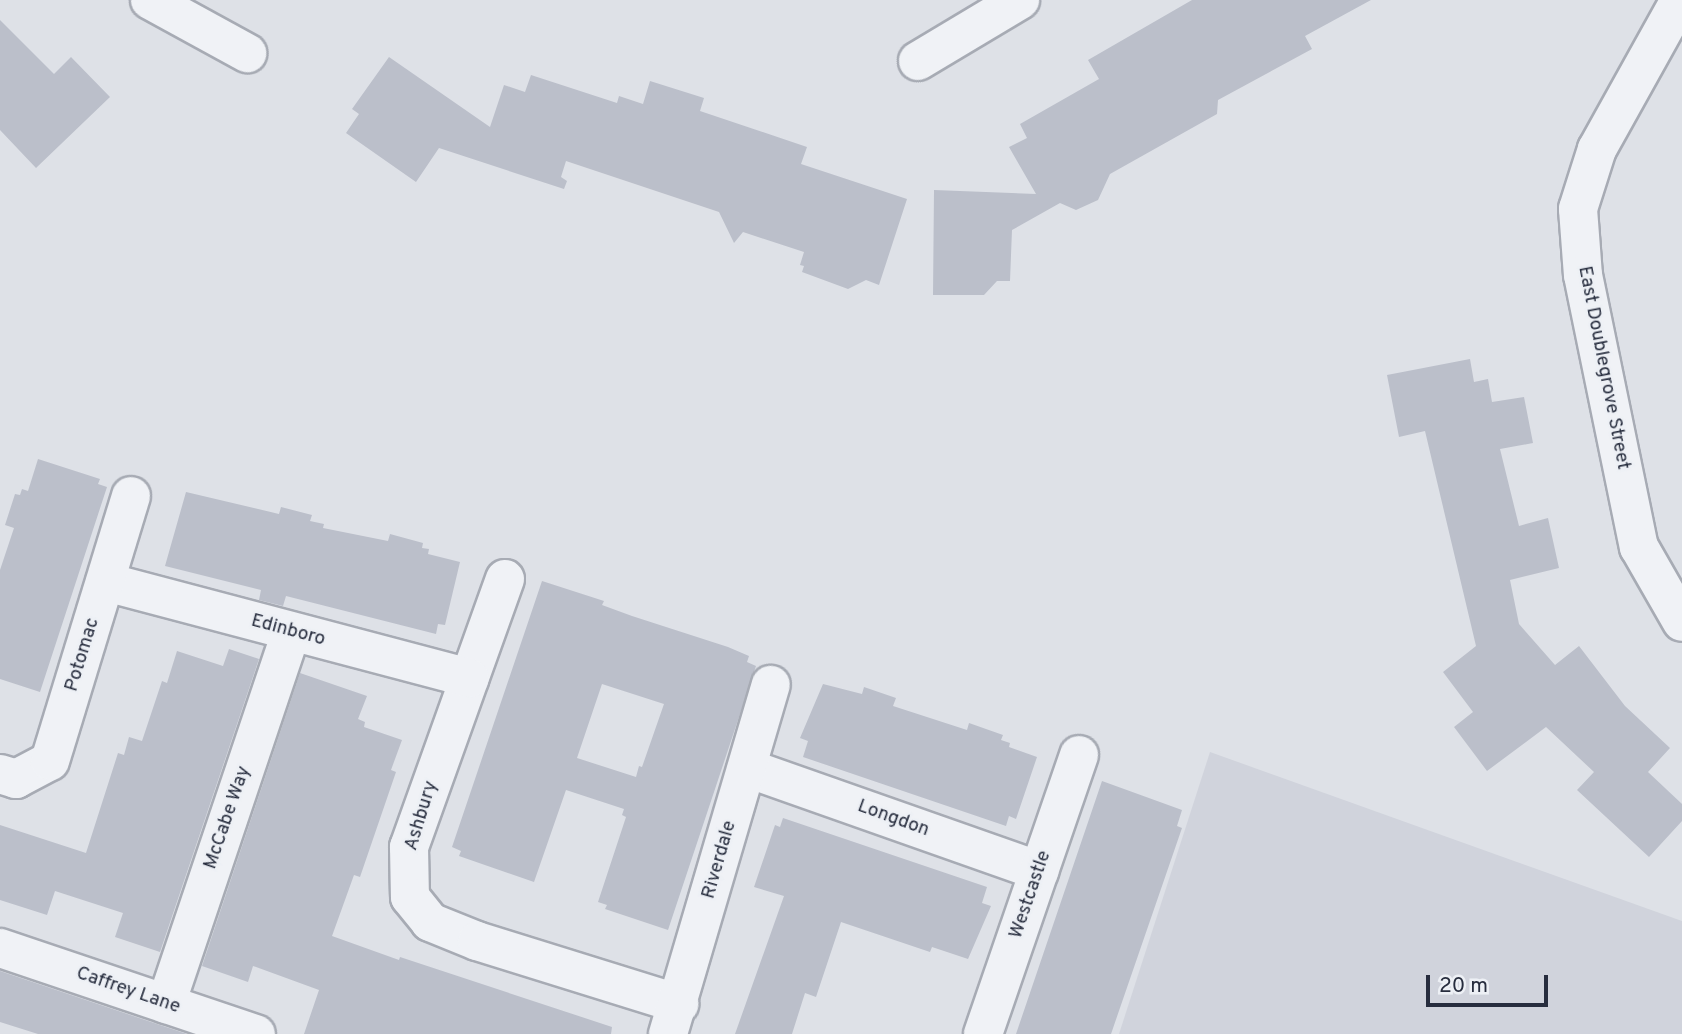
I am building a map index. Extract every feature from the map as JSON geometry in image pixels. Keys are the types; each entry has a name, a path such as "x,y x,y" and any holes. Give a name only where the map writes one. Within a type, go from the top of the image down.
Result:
{"street":[{"path":"150,0 247,53"},
{"path":"918,61 1020,0"},
{"name":"East Doublegrove Street","path":"1679,0 1597,149 1578,209 1583,275 1639,547 1682,622"},
{"name":"Potomac","path":"0,774 16,779 50,761 131,496"},
{"name":"Ashbury","path":"505,579 409,847 410,897 430,922 673,1019"},
{"name":"Edinboro","path":"106,582 470,678"},
{"name":"McCabe Way","path":"166,1004 291,632"},
{"name":"Riverdale","path":"673,1019 771,685"},
{"name":"Westcastle","path":"983,1034 1079,755"},
{"name":"Longdon","path":"747,768 1039,871"},
{"name":"Caffrey Lane","path":"0,948 256,1034"}],"shaded area":[{"path":"1210,752 1682,921 1682,1034 1119,1034"}],"building":[{"path":"1192,0 1371,0 1305,36 1312,49 1218,100 1217,114 1110,174 1098,200 1076,210 1060,203 1012,230 1010,281 997,281 984,295 933,295 934,190 1036,194 1009,147 1027,138 1020,124 1099,79 1088,60"},
{"path":"0,20 54,74 71,57 110,97 36,168 0,130"},
{"path":"389,57 490,127 504,85 525,92 531,75 617,103 619,96 643,104 650,81 704,98 700,111 807,147 801,164 907,199 879,285 866,280 848,289 802,272 804,266 800,265 804,252 743,232 734,243 719,212 566,161 561,177 567,181 564,189 439,148 416,182 346,133 359,114 352,109"},
{"path":"1470,359 1474,382 1488,379 1492,402 1524,397 1533,443 1500,449 1519,526 1548,518 1559,568 1510,580 1519,624 1555,665 1579,646 1625,706 1670,748 1648,772 1682,804 1682,821 1649,857 1577,790 1594,772 1546,727 1487,771 1454,727 1473,712 1443,672 1476,646 1425,431 1399,437 1387,375"},
{"path":"38,459 100,479 98,484 107,487 40,692 0,679 0,570 14,528 5,525 15,494 20,495 22,489 28,491"},
{"path":"186,492 279,514 281,507 312,515 310,521 324,524 323,528 388,541 390,534 423,543 422,548 429,549 428,554 460,562 445,625 438,624 436,634 286,596 283,606 259,600 261,590 165,566"},
{"path":"542,581 604,601 602,605 632,616 728,647 749,656 747,662 756,666 668,930 605,909 607,905 598,902 626,817 622,815 624,809 566,790 534,882 459,856 461,851 452,847","holes":["602,684 664,704 636,777 577,758"]},
{"path":"229,649 259,659 160,952 115,937 123,913 55,891 47,915 0,900 0,825 86,853 118,753 124,755 129,737 142,741 162,681 167,683 177,651 223,666"},
{"path":"300,673 367,696 358,719 365,722 364,727 402,740 391,770 396,772 360,877 354,875 332,936 399,960 400,957 612,1027 611,1034 304,1034 319,990 253,966 248,982 202,966"},
{"path":"823,684 862,694 864,687 896,698 893,706 967,730 969,723 1003,735 1001,740 1010,743 1009,747 1037,757 1016,819 1009,816 1006,826 803,757 808,741 800,738"},
{"path":"1102,781 1182,810 1177,826 1182,828 1111,1034 1016,1034"},
{"path":"783,818 987,887 982,903 991,906 968,959 932,947 930,952 841,922 816,997 805,993 792,1034 735,1034 784,896 754,887 775,825 780,827"},
{"path":"0,971 187,1034 38,1034 0,1022"}]}
